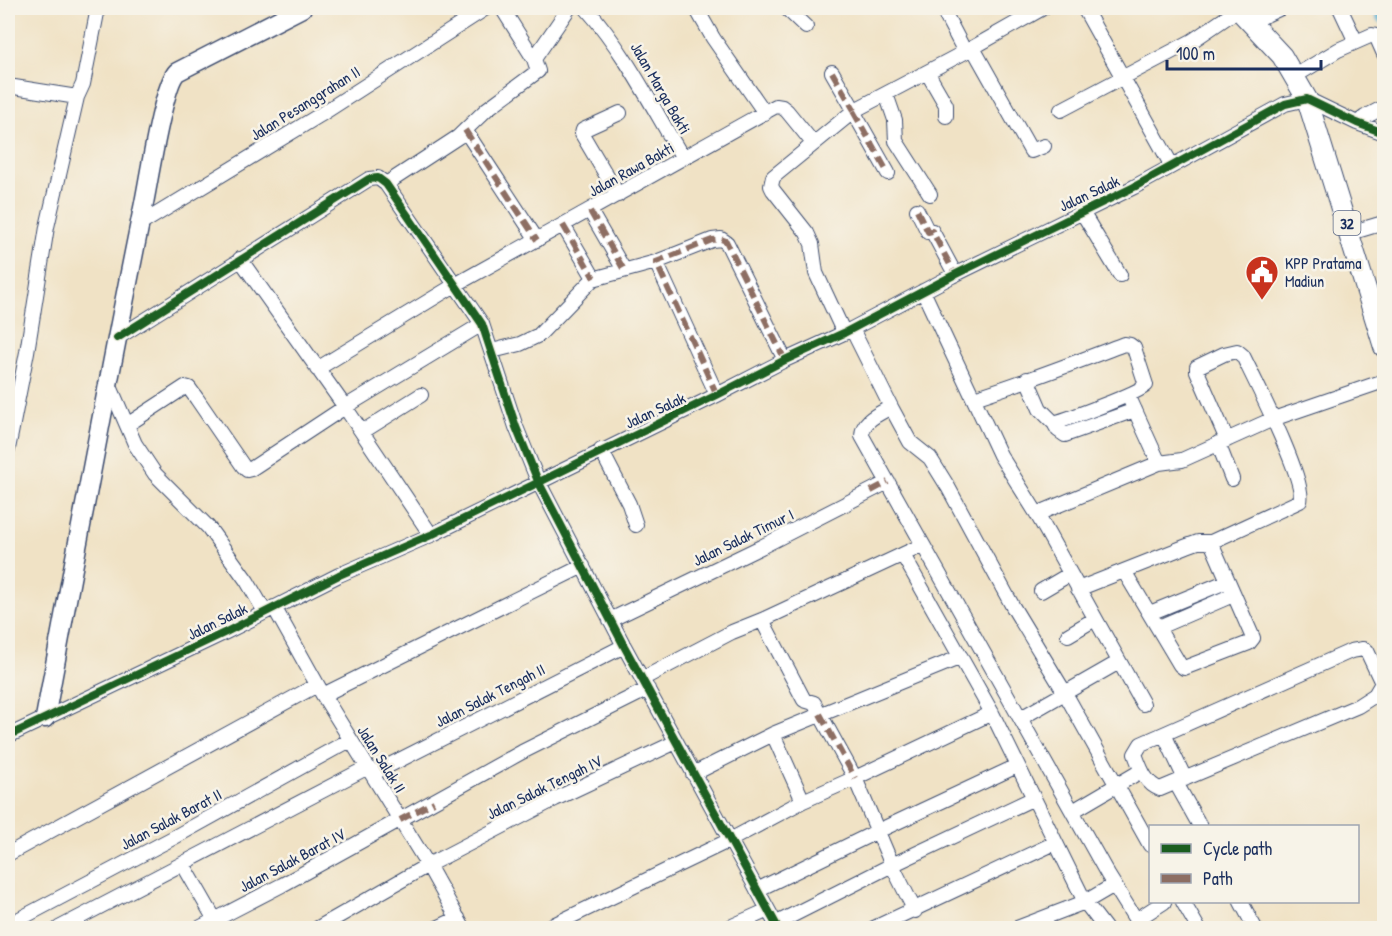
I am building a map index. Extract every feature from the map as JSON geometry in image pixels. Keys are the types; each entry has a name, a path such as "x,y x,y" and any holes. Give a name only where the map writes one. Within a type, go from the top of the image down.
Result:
{"highway":[{"name":"32","path":"1242,13 1282,56 1307,99 1384,347"}],"main road":[{"path":"45,718 139,225 171,79 177,72 302,8"}],"street":[{"path":"8,449 27,352 47,227 98,8"},
{"name":"Jalan Pesanggrahan II","path":"139,225 320,115 486,8"},
{"path":"502,8 535,66"},
{"path":"386,184 458,137 535,66 569,8"},
{"name":"Jalan Marga Bakti","path":"586,8 608,33 623,55 683,158"},
{"path":"696,8 712,38 765,113 776,106 782,107 813,143"},
{"path":"786,8 806,27"},
{"path":"942,8 1031,151 1044,146"},
{"path":"1043,8 853,111 776,173 771,186 807,233 812,244 816,273 910,442 930,458 948,487 1013,607 1065,693 1149,843"},
{"path":"1084,8 1172,166"},
{"path":"1061,110 1242,13 1281,8"},
{"path":"1340,8 1356,42"},
{"path":"1295,76 1317,62 1371,35 1376,36 1384,54"},
{"path":"832,72 888,173"},
{"path":"927,72 946,105 946,116"},
{"path":"8,86 77,97"},
{"path":"886,94 895,120 896,141 930,194"},
{"path":"1307,99 1384,133"},
{"name":"Jalan Salak","path":"8,735 339,575 431,535 848,331 1172,166 1277,108 1294,101 1307,99"},
{"path":"1357,123 1384,107"},
{"path":"618,195 582,134 583,130 620,113"},
{"name":"Jalan Rawa Bakti","path":"317,369 455,285 765,113"},
{"path":"465,130 537,240"},
{"path":"117,338 369,179 378,178 386,184 482,324 516,427 538,481 610,620 776,926 892,865 1034,798"},
{"path":"917,210 928,232 932,231 956,274"},
{"path":"590,211 624,270"},
{"path":"1082,212 1120,275"},
{"path":"1350,232 1380,224 1384,226"},
{"path":"563,225 594,278"},
{"path":"492,351 520,344 539,335 594,278 656,262 712,240 721,239 726,241 785,360"},
{"path":"240,260 345,407 431,535"},
{"path":"656,262 717,395"},
{"path":"923,291 1000,456 1037,514 1143,704"},
{"path":"127,426 185,387 189,388 247,470 482,324"},
{"path":"974,398 1127,344 1134,348 1145,388 1054,423"},
{"path":"1078,589 1186,546 1198,542 1211,542 1297,504 1301,500 1293,470 1273,419 1240,352 1237,351 1200,365 1197,371 1222,441 1232,479"},
{"path":"1027,379 1040,409 1065,435 1135,410"},
{"path":"1037,514 1159,463 1176,462 1273,419 1384,381"},
{"name":"Jalan Salak II","path":"109,384 135,444 155,474 208,526 270,610 428,865 461,923"},
{"path":"362,432 421,395"},
{"path":"1128,395 1159,463"},
{"path":"891,407 866,423 862,432 888,482 1114,885 1139,924 1163,903"},
{"path":"601,450 629,504 636,525"},
{"name":"Jalan Salak Timur I","path":"610,620 761,548 888,482"},
{"path":"1124,571 1180,665 1184,668 1250,643 1253,638 1211,542"},
{"name":"Jalan Salak Barat IV","path":"199,928 645,684 732,632 923,545"},
{"path":"903,555 992,713 1085,902 1105,928"},
{"path":"8,854 320,690 583,566"},
{"path":"1041,591 1070,574"},
{"path":"1150,613 1231,588"},
{"path":"1159,627 1231,588"},
{"path":"1068,635 1095,619"},
{"path":"762,620 804,700 814,703 855,778 892,865 915,911"},
{"name":"Jalan Salak Tengah II","path":"59,928 370,770 624,646"},
{"path":"1363,649 1366,651 1383,683 1376,695 1358,706 1160,789 1151,785 1141,771 1135,754 1141,744 1351,651 1363,649"},
{"path":"693,774 773,734 961,657"},
{"path":"1021,718 1119,662"},
{"path":"548,928 730,840 803,801 992,713"},
{"path":"773,734 803,801"},
{"path":"1164,734 1180,781 1200,825"},
{"name":"Jalan Salak Barat II","path":"8,925 171,839 350,740"},
{"name":"Jalan Salak Tengah IV","path":"318,928 428,865 555,800 676,742"},
{"path":"757,890 1017,766"},
{"path":"1073,811 1141,771"},
{"path":"874,928 915,911 1055,843"},
{"path":"183,864 215,920"},
{"path":"1017,928 1085,902 1114,885"},
{"path":"1184,903 1198,928"},
{"path":"1242,903 1255,928"},
{"path":"728,928 768,910"},
{"path":"437,928 461,923"}],"waterway":[{"path":"1383,8 1384,15"}],"marked path":[{"path":"832,72 854,110"},
{"path":"853,111 888,173"},
{"path":"465,130 537,240"},
{"path":"917,210 928,232 932,231 955,274"},
{"path":"590,211 624,270"},
{"path":"563,225 594,278"},
{"path":"717,395 656,262 712,240 726,241 785,360"},
{"path":"871,491 888,482"},
{"path":"820,714 855,778"},
{"path":"400,820 434,802"}],"cycle path":[{"path":"8,736 226,632 339,575 431,535 844,333 952,276 1134,187 1285,104 1307,99 1384,133"},
{"path":"117,338 369,179 378,178 386,184 482,324 516,427 538,481 624,646 778,928"}],"place":[{"name":"KPP Pratama Madiun","path":"1262,301"}]}
